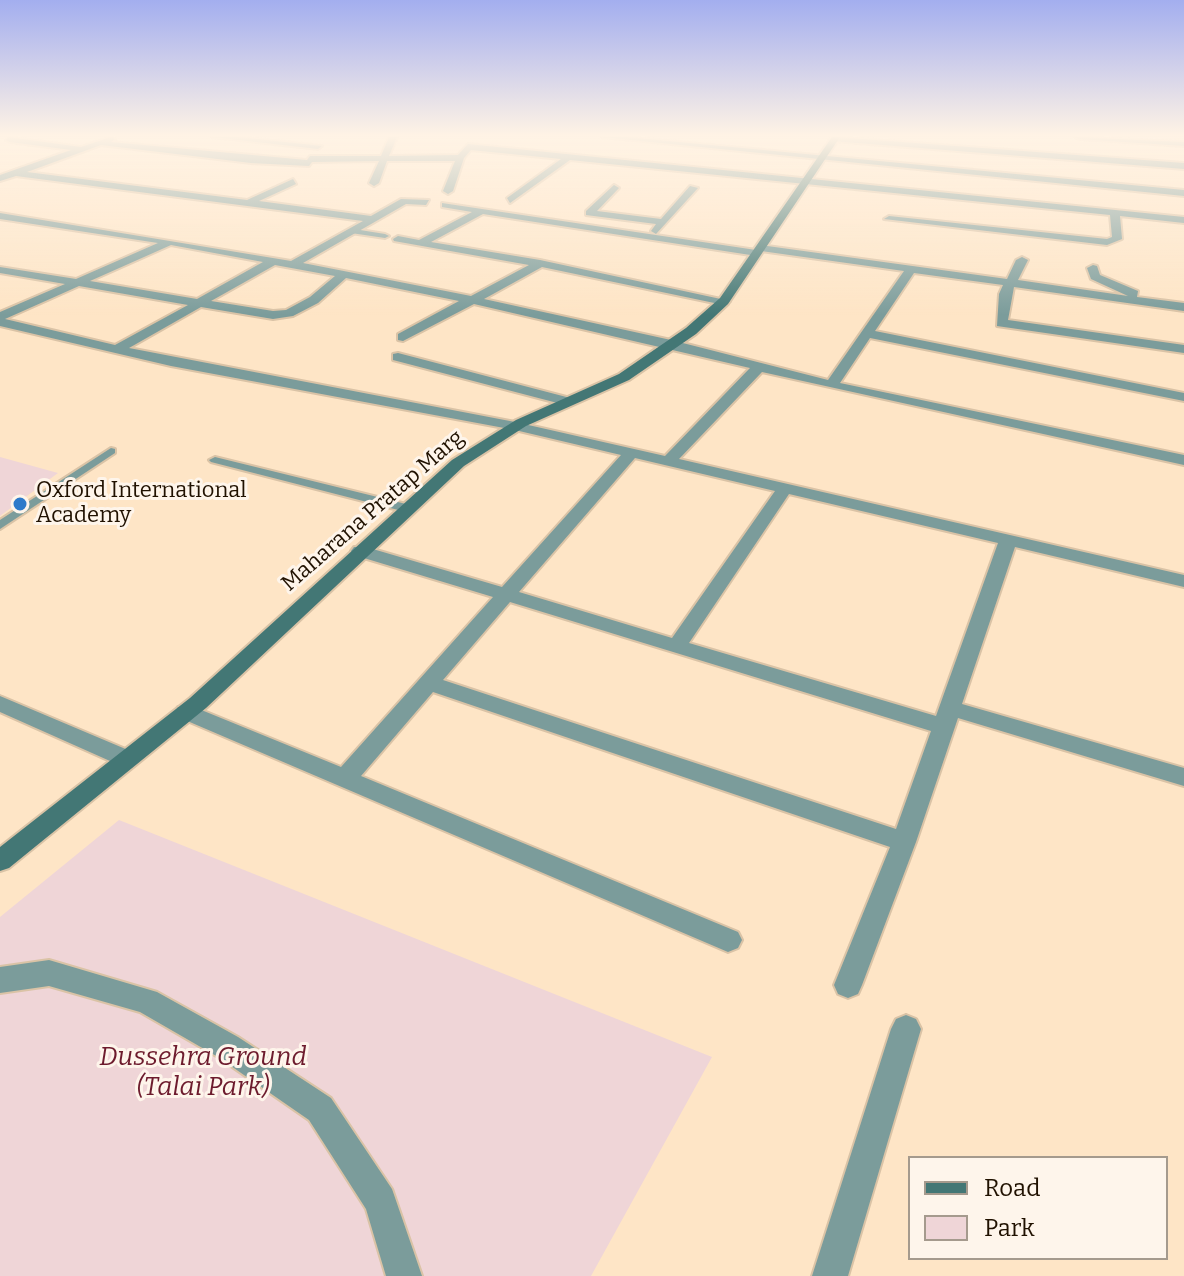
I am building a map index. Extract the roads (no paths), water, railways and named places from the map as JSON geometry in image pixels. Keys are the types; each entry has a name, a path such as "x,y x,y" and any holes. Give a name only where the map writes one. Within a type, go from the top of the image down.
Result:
{"street":[{"path":"198,197 373,219"},
{"path":"248,203 261,197"},
{"path":"510,200 515,197"},
{"path":"606,197 590,213 663,222"},
{"path":"663,240 653,235 685,197"},
{"name":"Maharana Pratap Marg","path":"0,861 186,712 458,463 515,426 624,377 724,301 795,197"},
{"path":"881,233 903,197"},
{"path":"942,197 1184,220"},
{"path":"1019,204 1020,197"},
{"path":"292,265 404,201 426,202"},
{"path":"445,205 663,240 911,269 1184,307"},
{"path":"420,244 481,211"},
{"path":"889,219 1107,242 1117,239 1115,214"},
{"path":"0,216 170,242 471,300 671,344 831,385 1184,460"},
{"path":"398,239 540,263 724,301"},
{"path":"0,319 170,242"},
{"path":"1022,260 1005,294 1001,323 1184,349"},
{"path":"118,349 273,261"},
{"path":"403,337 540,263"},
{"path":"1093,268 1095,277 1132,291 1139,301"},
{"path":"831,385 911,269"},
{"path":"0,270 273,315 289,313 314,300 342,275"},
{"path":"0,319 118,349 515,426 1184,581"},
{"path":"865,333 1184,397"},
{"path":"398,357 569,402"},
{"path":"668,462 758,368"},
{"path":"344,779 632,452"},
{"path":"677,646 785,488"},
{"path":"848,985 904,842 1008,541"},
{"path":"360,551 677,646 1184,777"},
{"path":"429,683 904,842"},
{"path":"0,703 127,759"},
{"path":"186,712 728,940"},
{"path":"0,980 49,973 147,1001 228,1047 320,1109 380,1201 404,1276"},
{"path":"830,1276 906,1029"}],"lane":[{"path":"354,231 385,236"},
{"path":"0,525 111,451"},
{"path":"215,460 406,508"}],"place":[{"name":"Oxford International Academy","path":"20,504"}],"park label":[{"name":"Dussehra Ground (Talai Park)","path":"203,1073"}]}
